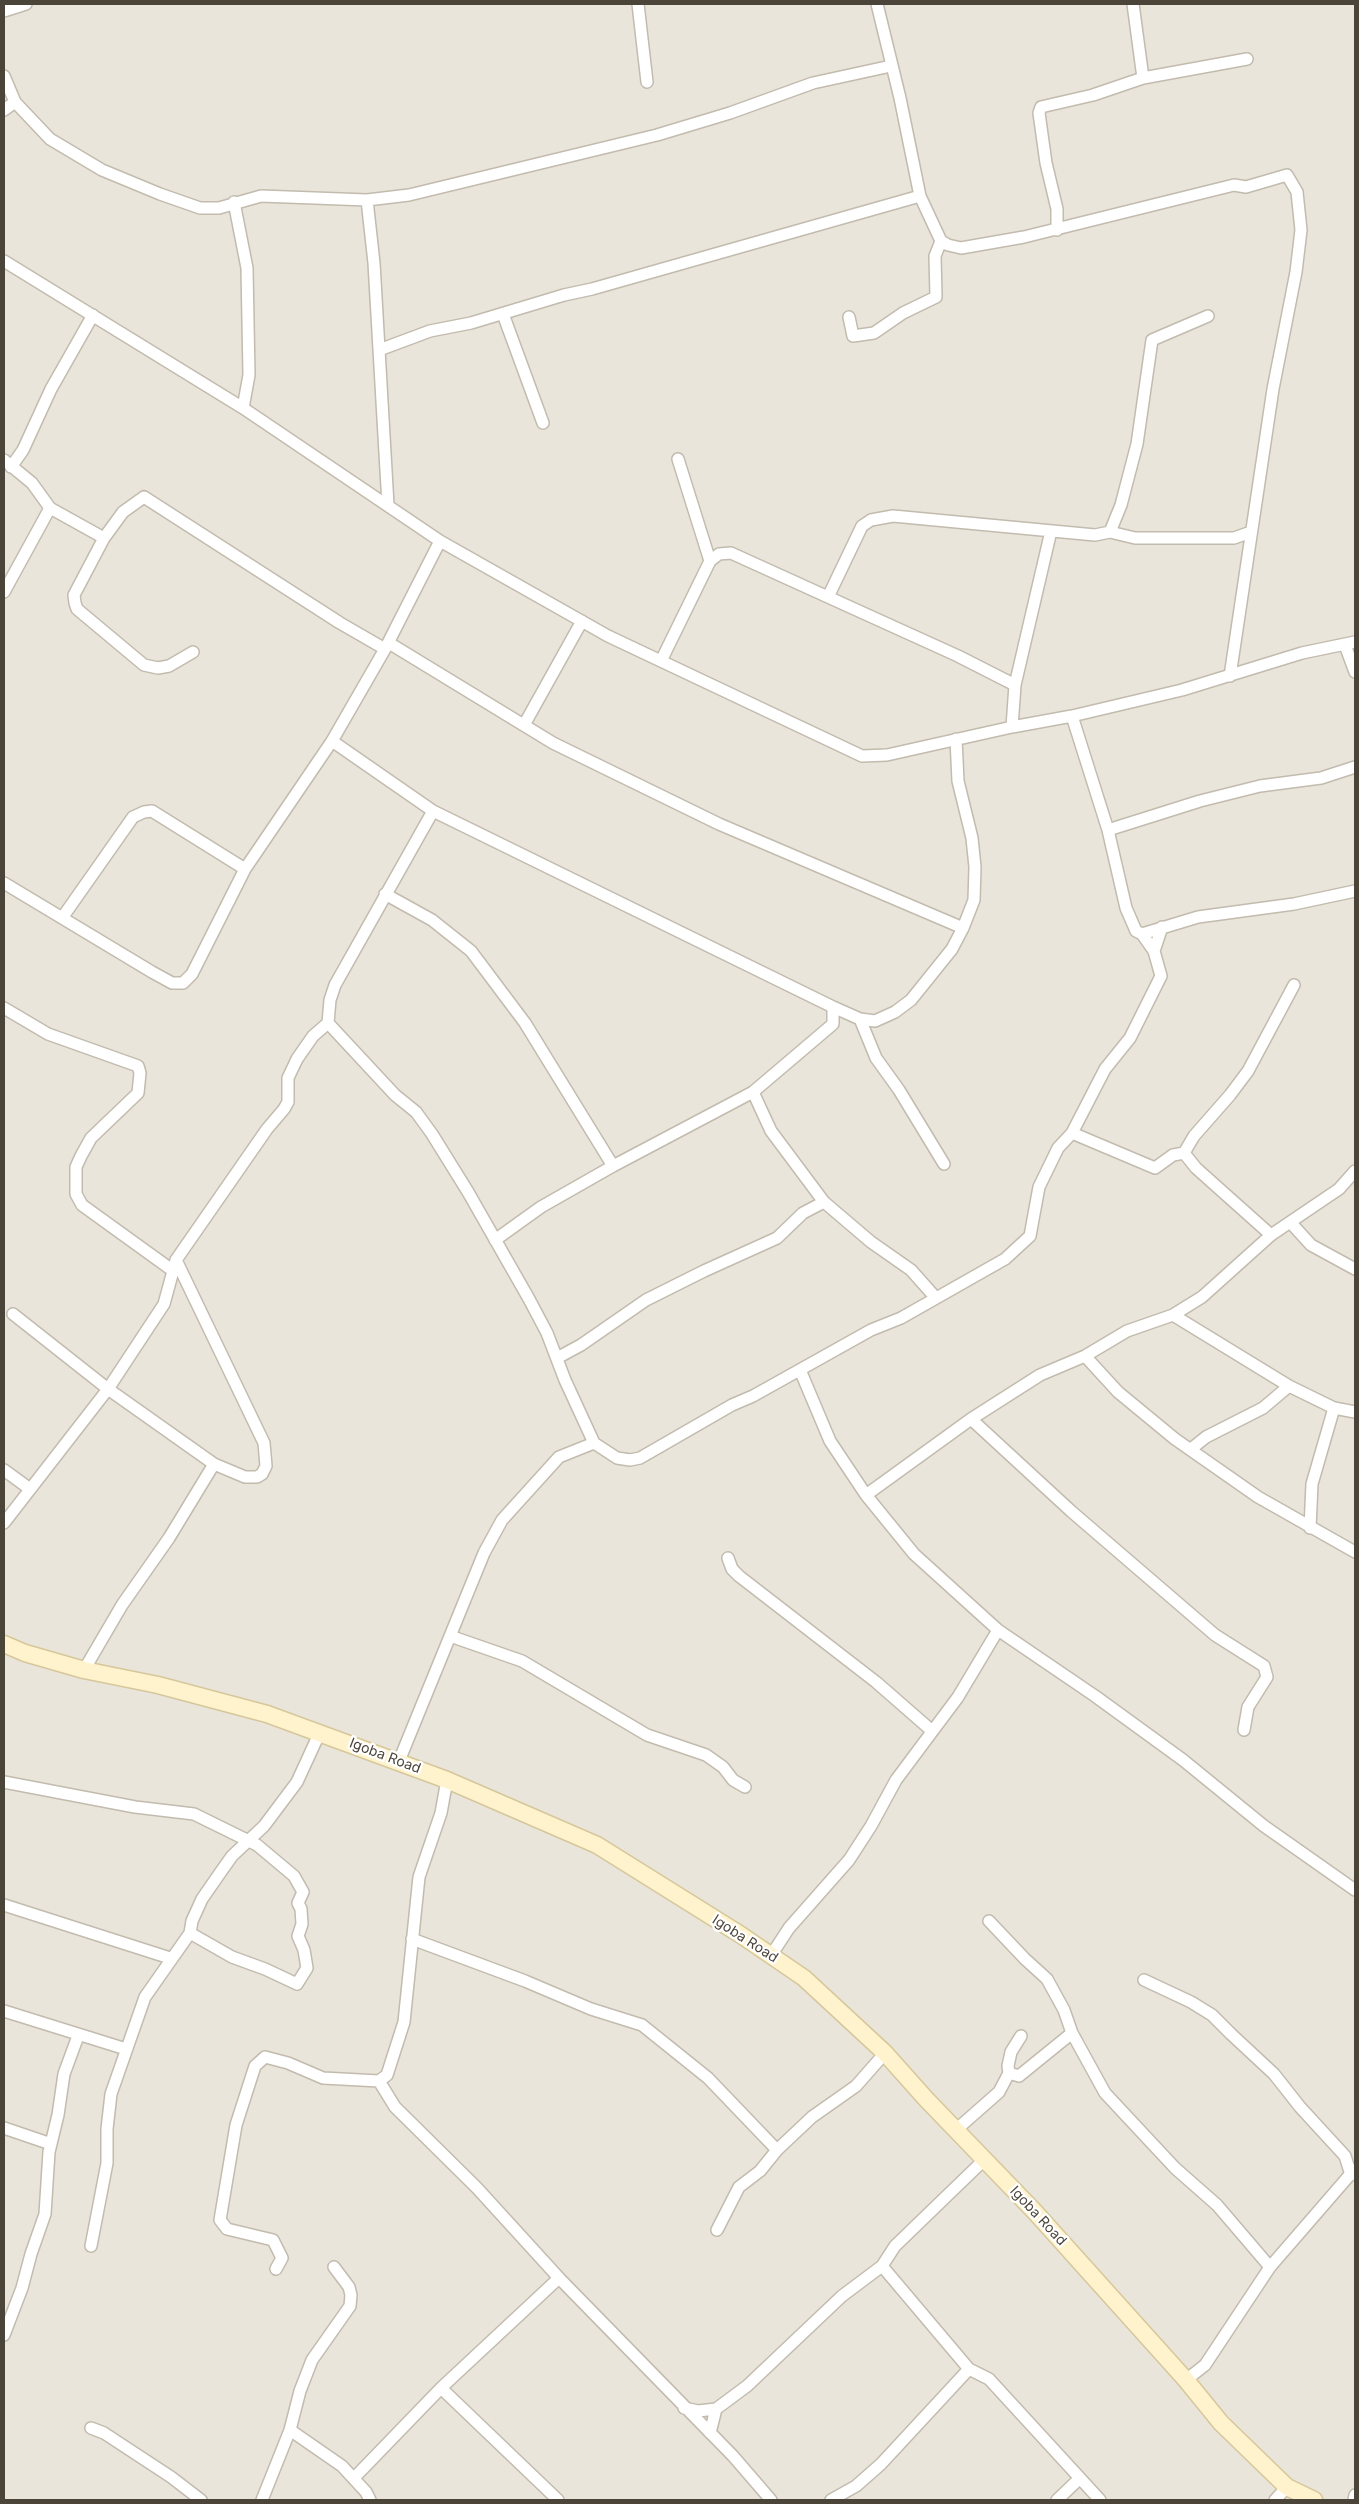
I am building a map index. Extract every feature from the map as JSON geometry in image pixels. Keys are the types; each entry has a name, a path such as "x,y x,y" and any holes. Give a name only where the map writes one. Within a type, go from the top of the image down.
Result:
{"street":[{"path":"4,11 26,4"},
{"path":"638,4 647,82"},
{"path":"877,4 900,98 920,196 941,241 961,248 1057,230 1234,185 1246,187 1287,175 1297,192 1301,230 1296,272 1273,389 1250,532 1230,676"},
{"path":"1133,4 1143,78"},
{"path":"1057,230 1058,208 1046,163 1039,113 1041,107 1093,95 1143,78 1247,59"},
{"path":"4,76 15,102 50,140 102,170 200,208 219,208 234,202 261,196 368,200 409,195 616,146 730,113 813,83 891,66"},
{"path":"4,110 15,102"},
{"path":"379,350 430,331 471,323 920,196"},
{"path":"368,200 374,264 388,505"},
{"path":"234,202 247,268 249,375 243,408"},
{"path":"849,316 854,336 874,333 903,313 936,297 934,256 941,241"},
{"path":"4,261 243,408 440,541 582,622 862,756 887,754 1072,716 1230,676 1302,652 1350,643 1355,672"},
{"path":"93,314 51,389 26,444 8,464 32,483 50,508 104,538"},
{"path":"502,314 543,423"},
{"path":"1110,532 1121,505 1137,444 1152,340 1208,316"},
{"path":"678,459 710,561"},
{"path":"193,652 169,666 158,668 144,665 77,609 74,595 104,538 123,512 144,497 340,623 387,646 553,742 719,824 963,928"},
{"path":"4,592 50,508"},
{"path":"828,597 862,526 871,520 893,516 1095,535 1110,532 1135,538 1234,538 1250,532"},
{"path":"1012,727 1015,685 1051,531"},
{"path":"4,883 172,983 182,983 192,974 245,869 332,741 387,646 440,541"},
{"path":"661,661 710,561 718,554 731,553 958,656 1015,685"},
{"path":"524,725 582,622"},
{"path":"328,1023 395,1095 416,1112 468,1192 534,1307 594,1443 618,1458 630,1460 640,1458 732,1405 753,1396 871,1330 902,1318 935,1297 1005,1259 1030,1236 1039,1187 1058,1148 1072,1133 1105,1069 1130,1038 1160,976 1154,951 1142,934 1136,931 1126,908 1108,830 1072,716"},
{"path":"332,741 433,812 833,1007 860,1019 875,1021 885,1018 910,1000 952,949 974,900 975,867 972,838 958,780 956,739"},
{"path":"1108,830 1200,801 1260,786 1302,782 1355,767"},
{"path":"62,918 133,817 144,812 152,811 245,869"},
{"path":"4,1523 108,1389 164,1304 169,1294 168,1282 174,1265 267,1128 284,1109 288,1102 288,1078 292,1068 313,1036 328,1023 330,1000 335,985 433,812"},
{"path":"1142,934 1198,918 1294,904 1355,891"},
{"path":"385,894 432,920 471,951 525,1023 613,1166"},
{"path":"1154,951 1162,927"},
{"path":"1072,1133 1155,1168 1173,1155 1184,1153 1194,1136 1248,1071 1294,986"},
{"path":"495,1240 541,1207 613,1166 753,1092 834,1024 833,1007"},
{"path":"4,1008 48,1034 138,1066 140,1073 138,1092 91,1138 81,1156 76,1167 76,1194 82,1205 174,1265 264,1443 266,1466 257,1477 245,1477 214,1464 108,1389 13,1314"},
{"path":"860,1019 876,1058 899,1090 944,1164"},
{"path":"753,1092 771,1132 824,1202 871,1242 911,1270 935,1297"},
{"path":"1184,1153 1196,1168 1271,1235"},
{"path":"866,1495 971,1419 1040,1375 1085,1356 1127,1331 1173,1315 1202,1297 1271,1235 1290,1224 1339,1189 1355,1171"},
{"path":"557,1358 581,1345 646,1300 777,1238 803,1213 824,1202"},
{"path":"1290,1224 1311,1245 1355,1269"},
{"path":"1173,1315 1289,1386 1334,1408 1355,1412"},
{"path":"1085,1356 1118,1392 1175,1439 1191,1448 1258,1497 1355,1552"},
{"path":"800,1370 830,1441 866,1495 914,1554 998,1630 1184,1760 1264,1826 1355,1890"},
{"path":"1191,1448 1206,1437 1264,1408 1289,1386"},
{"path":"1310,1528 1312,1484 1334,1408"},
{"path":"971,1419 1072,1512 1208,1628 1264,1666 1267,1677 1248,1707 1244,1730"},
{"path":"399,1761 484,1553 502,1520 559,1457 594,1443"},
{"path":"84,1670 122,1605 169,1538 214,1464"},
{"path":"4,1470 30,1489"},
{"path":"728,1558 732,1568 739,1576 876,1682 931,1730"},
{"path":"770,1957 789,1928 849,1860 871,1826 896,1780 931,1730 958,1697 998,1630"},
{"path":"450,1636 522,1661 647,1735 706,1755 722,1767 733,1780 745,1787"},
{"name":"Igoba Road","path":"4,1644 25,1653 84,1670 158,1685 267,1714 399,1761 597,1845 741,1935 770,1957 804,1978 885,2053 926,2099 985,2159 1186,2380 1221,2423 1287,2487 1314,2500"},
{"path":"91,2246 107,2163 107,2129 111,2094 145,1997 170,1958 190,1933 192,1921 202,1899 232,1856 249,1841 276,1811 297,1782 320,1732"},
{"path":"276,2269 282,2258 273,2240 227,2229 220,2220 236,2125 255,2066 265,2057 288,2062 323,2078 378,2080 387,2075 404,2022 419,1877 441,1814 447,1780"},
{"path":"4,1782 135,1807 194,1814 249,1841 294,1876 303,1892 298,1903 301,1909 302,1924 298,1936 304,1950 307,1968 297,1984 232,1957 190,1933"},
{"path":"4,1905 170,1958"},
{"path":"989,1921 1046,1978 1064,2010 1072,2033 1105,2093 1176,2168 1217,2205 1270,2267"},
{"path":"412,1939 525,1981 591,2009 642,2025 708,2078 777,2150"},
{"path":"1144,1980 1191,2002 1212,2015 1274,2074 1300,2108 1345,2156 1353,2172 1270,2267 1205,2365 1186,2380"},
{"path":"4,2011 78,2036 126,2049"},
{"path":"1009,2073 1019,2076 1072,2033"},
{"path":"4,2336 22,2288 45,2214 46,2168 64,2074 78,2036"},
{"path":"957,2129 999,2092 1009,2073 1008,2066 1011,2052 1020,2036"},
{"path":"717,2230 739,2187 760,2171 777,2150 812,2117 856,2086 885,2053"},
{"path":"378,2080 394,2108 477,2188 559,2278 710,2433 771,2500"},
{"path":"4,2128 51,2144"},
{"path":"684,2408 698,2411 716,2409 747,2386 842,2296 882,2266 895,2246 985,2159"},
{"path":"882,2266 969,2369 988,2379 1100,2500"},
{"path":"262,2500 290,2430 300,2391 312,2360 350,2306 351,2295 349,2287 334,2267"},
{"path":"354,2478 441,2388 559,2278"},
{"path":"831,2500 856,2486 880,2464 969,2369"},
{"path":"441,2388 558,2500"},
{"path":"710,2433 716,2409"},
{"path":"92,2428 104,2433 171,2477 201,2500"},
{"path":"290,2430 342,2466 354,2478 370,2500"},
{"path":"1057,2500 1080,2479"},
{"path":"1275,2500 1287,2487"},
{"path":"1354,2500 1355,2495"}],"shaded area":[{"path":"4,4 1355,4 1355,2500 4,2500"}]}
